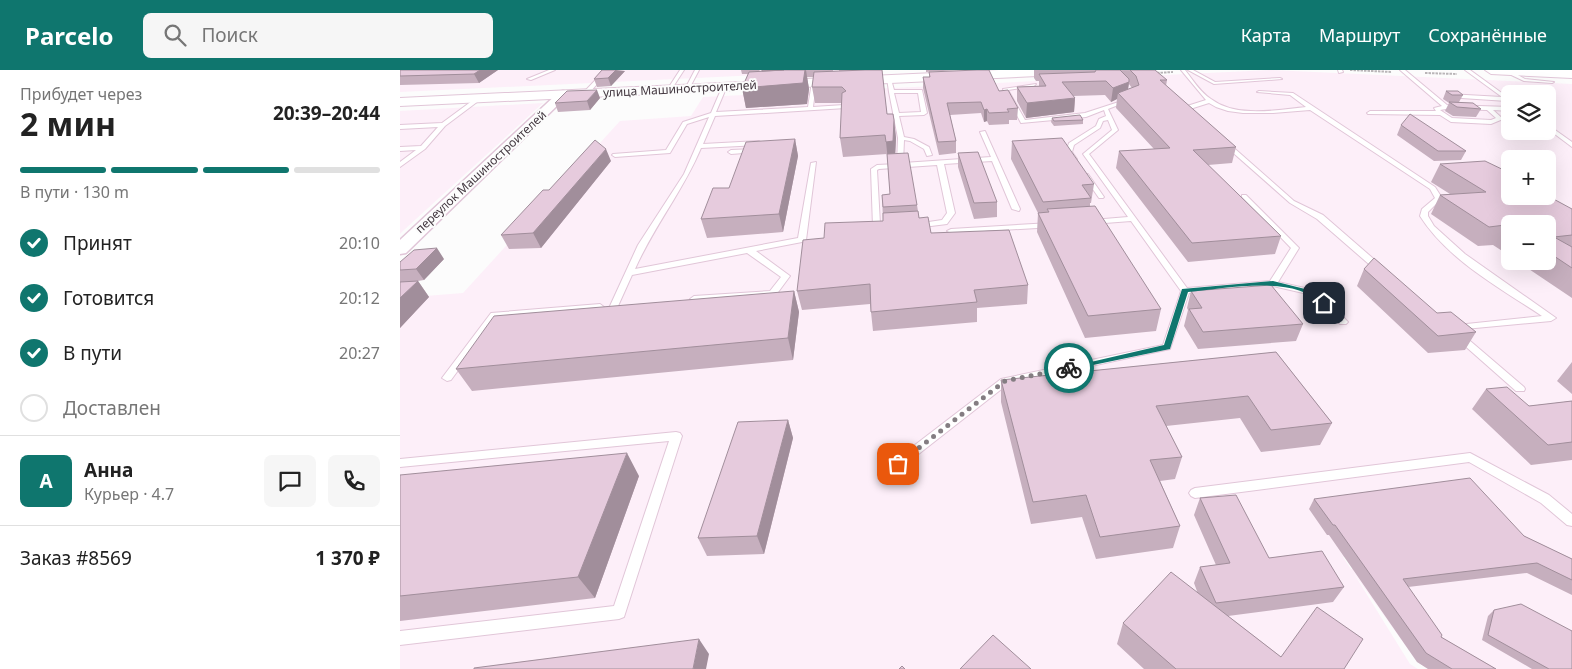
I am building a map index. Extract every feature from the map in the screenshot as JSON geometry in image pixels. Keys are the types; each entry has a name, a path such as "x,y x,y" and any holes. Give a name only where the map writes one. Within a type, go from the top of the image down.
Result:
{"main road":[{"name":"улица Машиностроителей","path":"405,103 725,86 758,81 814,82 835,78 890,85 1017,72 1080,70"},
{"path":"1491,70 1572,74"}],"street":[{"name":"переулок Машиностроителей","path":"400,249 563,94"}],"lane":[{"path":"529,79 553,70"},
{"path":"586,93 608,70"},
{"path":"669,89 682,70"},
{"path":"686,88 697,70"},
{"path":"1183,70 1209,101 1226,108 1245,111 1311,108"},
{"path":"1190,70 1214,83 1280,79"},
{"path":"1402,70 1446,107"},
{"path":"1466,70 1501,94"},
{"path":"1507,71 1520,79 1552,82"},
{"path":"1017,72 1034,85"},
{"path":"810,109 814,82"},
{"path":"896,115 924,113 920,91 890,85 896,115 901,138 900,164"},
{"path":"1044,85 1005,89 1023,122 1108,113"},
{"path":"447,378 494,316 618,306 629,273 642,245 687,174 725,86"},
{"path":"1060,148 1069,148 1098,127 1101,120 1108,113 1132,98 1131,92"},
{"path":"1259,92 1291,94 1433,188 1439,198 1425,211 1424,216 1434,232 1448,245 1551,318 1450,329 1520,389"},
{"path":"1432,95 1501,99"},
{"path":"400,165 423,148 443,125 478,99"},
{"path":"1200,121 1186,108 1209,101"},
{"path":"615,155 668,152 685,123 713,114 844,107"},
{"path":"1488,108 1500,120 1491,122 1455,120 1447,118 1436,108 1446,107 1488,108 1501,109"},
{"path":"1108,113 1115,130 1086,154 1185,291"},
{"path":"1370,113 1440,113"},
{"path":"400,127 443,125"},
{"path":"983,132 1016,209"},
{"path":"1214,133 1292,202 1320,217 1385,273"},
{"path":"1556,134 1572,145"},
{"path":"901,138 912,140 927,148 929,155"},
{"path":"699,146 763,143"},
{"path":"400,149 423,148"},
{"path":"1069,148 1101,198"},
{"path":"731,152 761,150"},
{"path":"893,228 885,229 876,225 874,169 882,165 993,158"},
{"path":"910,226 936,224 949,218 951,213 940,162"},
{"path":"629,273 802,240 814,164"},
{"path":"1244,196 1295,248 1273,283"},
{"path":"1086,222 1134,219"},
{"path":"951,231 1057,224"},
{"path":"679,300 773,292 786,276 750,250"},
{"path":"1185,291 1273,283 1315,293 1343,322"},
{"path":"898,464 1005,381 1167,347 1185,291"},
{"path":"400,463 676,436 619,612 400,638"},
{"path":"1195,493 1470,457 1545,499 1572,521"}],"shaded area":[{"path":"400,70 866,70 400,92"},
{"path":"1271,70 1572,84 1572,569 1506,536 1343,557 1351,569 1518,547 1572,574 1572,669 1428,669 1417,662 1353,572 1410,664 1418,669 400,669 400,298 463,293 620,121 691,116 703,97"},
{"path":"543,103 404,230 400,234 400,111"}],"building":[{"path":"400,70 480,70 474,74 400,76"},
{"path":"602,70 616,70 608,78 594,79"},
{"path":"805,70 803,83 742,88 749,72"},
{"path":"882,70 887,114 893,114 894,120 893,141 886,142 885,135 840,138 842,93 846,91 842,87 812,87 814,72"},
{"path":"989,70 999,91 1008,90 1018,108 1007,109 1009,112 989,113 987,109 984,110 981,102 947,103 956,141 938,142 923,77 930,77 929,72"},
{"path":"1096,70 1120,70 1129,79 1129,82 1113,88 1106,81 1062,82 1075,98 1027,103 1017,87 1046,86 1039,74 1095,72"},
{"path":"1130,70 1155,70 1167,80 1160,80 1236,147 1193,150 1281,236 1192,243 1119,151 1170,148 1118,93 1139,85 1136,76"},
{"path":"597,90 587,101 555,103 567,91"},
{"path":"1446,91 1458,91 1463,95 1452,95"},
{"path":"1449,102 1473,103 1481,109 1457,107"},
{"path":"1410,114 1466,151 1438,151 1401,125"},
{"path":"1080,115 1083,120 1054,121 1052,118"},
{"path":"1062,138 1094,184 1082,185 1091,198 1043,202 1012,141"},
{"path":"795,139 779,214 701,219 713,188 729,188 746,142"},
{"path":"595,140 606,149 533,233 501,235 543,190 549,190"},
{"path":"978,152 997,202 974,203 958,153"},
{"path":"908,153 917,205 883,207 882,195 890,194 887,154"},
{"path":"1485,161 1501,169 1501,205 1556,205 1556,200 1572,209 1572,235 1556,237 1556,215 1501,215 1501,226 1489,227 1440,195 1486,192 1440,164"},
{"path":"1095,206 1161,309 1088,316 1038,213 1049,212 1047,209"},
{"path":"918,211 919,218 928,217 931,233 1009,230 1028,285 974,290 977,302 871,312 870,284 797,291 803,240 824,238 825,223 883,221 883,213"},
{"path":"1556,238 1572,247 1572,268 1556,257"},
{"path":"437,248 416,269 400,270 400,262 414,250"},
{"path":"1374,258 1437,313 1451,312 1476,332 1438,336 1364,269"},
{"path":"418,281 400,298 400,282"},
{"path":"1271,285 1303,324 1203,332 1189,309 1202,308 1191,291"},
{"path":"794,291 788,338 456,369 494,316"},
{"path":"1276,352 1332,423 1271,430 1248,396 1156,406 1182,457 1150,460 1180,526 1100,537 1086,495 1033,502 1001,380"},
{"path":"1507,387 1529,406 1572,401 1572,442 1548,445 1486,389"},
{"path":"788,420 757,536 698,538 738,422"},
{"path":"627,453 578,577 400,596 400,475"},
{"path":"1470,478 1524,536 1572,559 1572,580 1537,563 1403,579 1442,635 1441,637 1496,669 1452,669 1426,653 1335,525 1333,525 1314,499"},
{"path":"1236,495 1269,558 1322,551 1344,587 1216,603 1200,567 1230,563 1200,498"},
{"path":"1171,572 1281,657 1317,607 1363,639 1344,669 1176,669 1123,623"},
{"path":"1521,604 1572,631 1572,669 1549,669 1488,635 1494,610"},
{"path":"993,635 1031,669 960,669"},
{"path":"699,639 693,669 474,669 474,668"}],"way so far":[{"path":"898,464 1005,381 1069,368"}],"route":[{"path":"1069,368 1167,347 1185,291 1273,283 1315,293 1324,303"}]}
